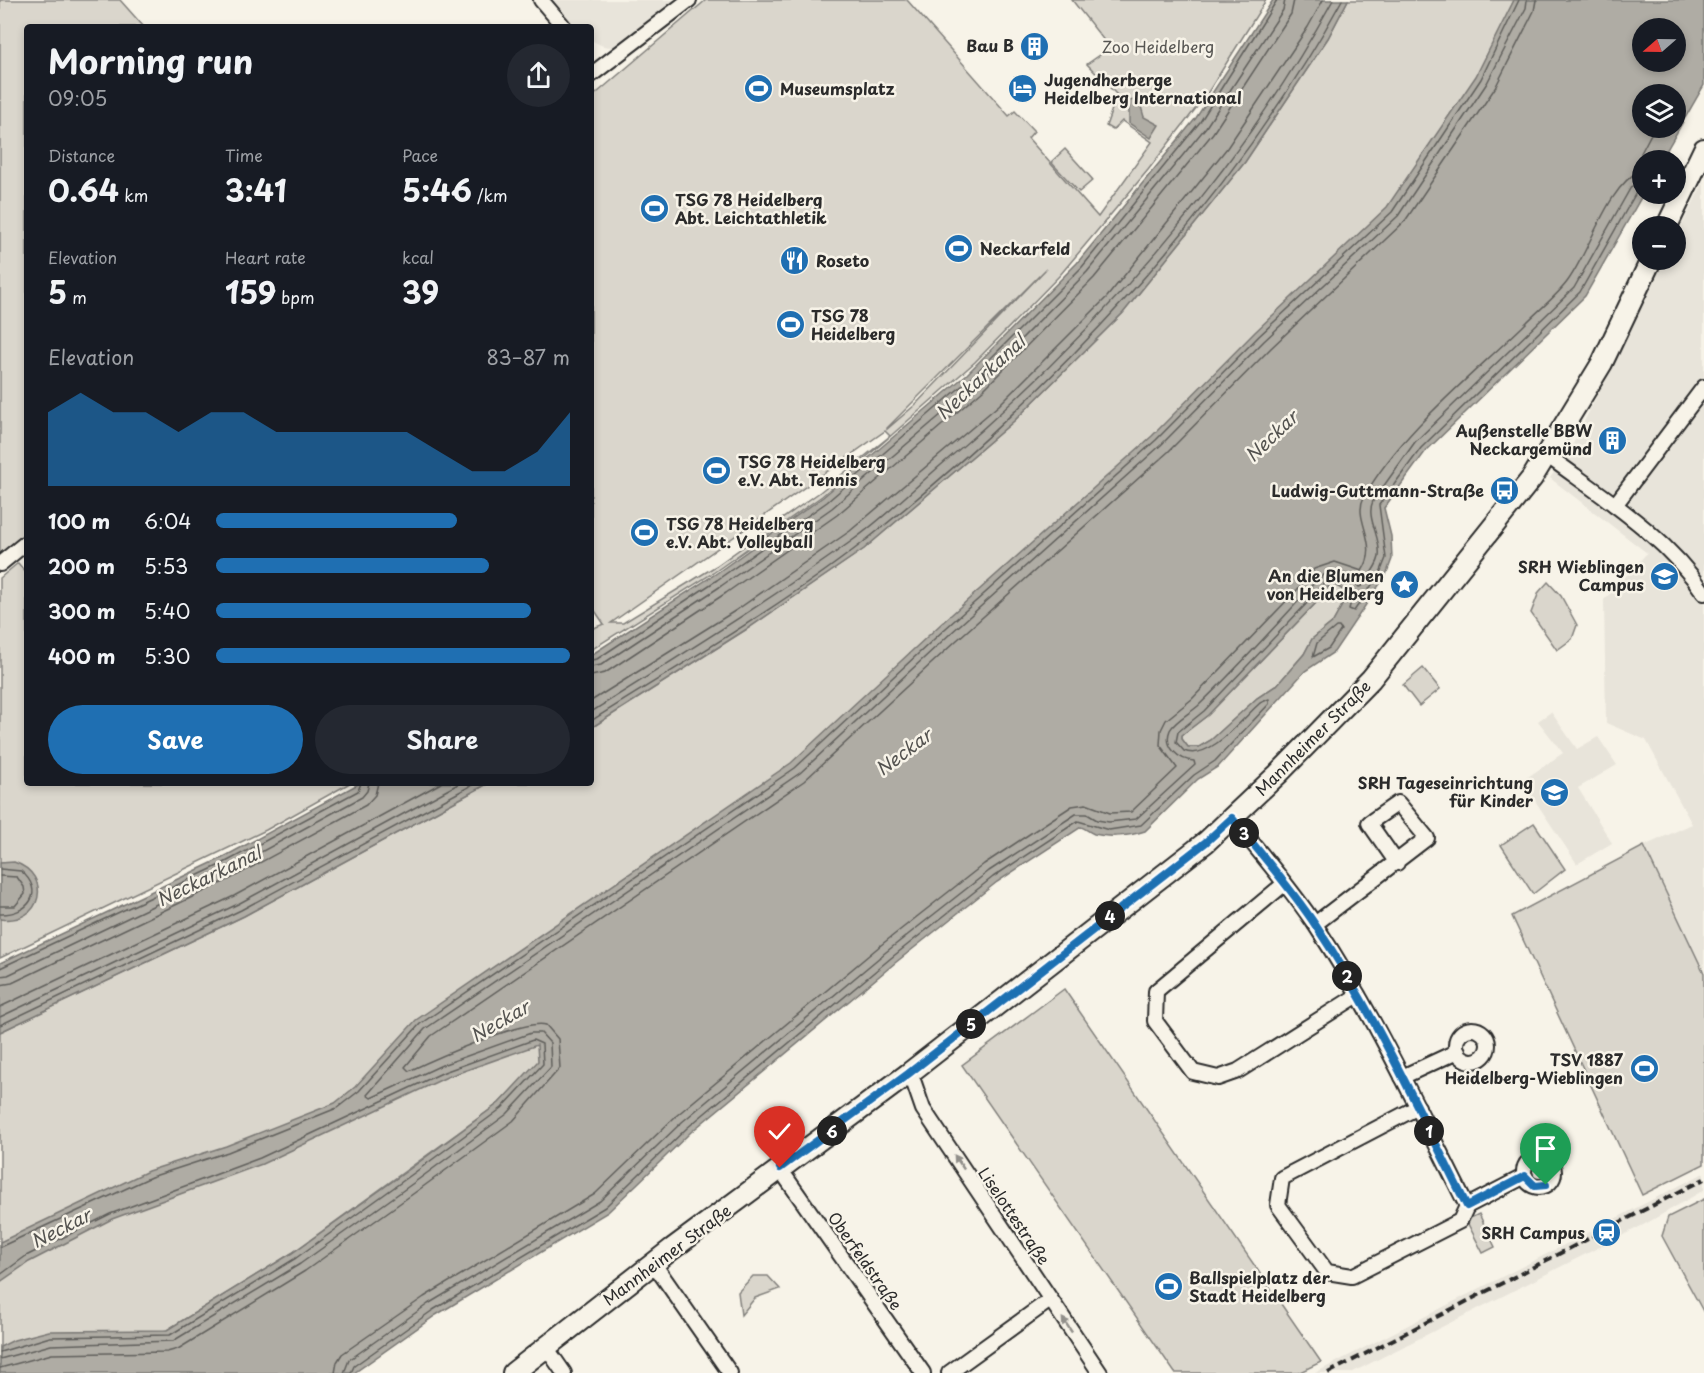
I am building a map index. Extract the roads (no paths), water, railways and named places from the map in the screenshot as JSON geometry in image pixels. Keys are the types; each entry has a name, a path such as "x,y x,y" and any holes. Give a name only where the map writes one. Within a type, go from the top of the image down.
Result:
{"street":[{"path":"541,0 561,24"},
{"path":"594,68 688,0"},
{"path":"1672,216 1704,149"},
{"name":"Mannheimer Straße","path":"513,1373 780,1168 908,1074 1206,842 1232,818 1371,679 1548,456 1602,363 1646,270"},
{"path":"1615,505 1704,387"},
{"path":"1548,456 1615,505 1678,559 1704,593"},
{"path":"0,564 24,544"},
{"path":"1232,818 1315,924 1358,995 1418,1107 1467,1206"},
{"path":"1315,924 1397,863"},
{"path":"1284,884 1156,991 1155,1021 1193,1072 1218,1078 1238,1071 1358,995"},
{"path":"1402,1077 1458,1051"},
{"name":"Liselottestraße","path":"908,1074 914,1083 923,1109 1100,1373"},
{"path":"1418,1107 1282,1178 1278,1205 1327,1272 1352,1276 1460,1221 1467,1206 1525,1176"},
{"name":"Oberfeldstraße","path":"780,1168 923,1373"},
{"path":"654,1264 730,1373"},
{"path":"949,1373 1050,1300"},
{"path":"546,1347 564,1373"}],"water":[{"name":"Neckarkanal","path":"1273,0 1348,0 1328,38 1245,162 1123,313 1014,421 864,549 750,627 594,726 594,653 714,575 823,497 967,374 1077,263 1196,118"},
{"name":"Neckar","path":"1514,0 1704,0 1704,85 1686,116 1686,84 1632,84 1632,138 1674,138 1667,150 1632,150 1632,204 1637,204 1585,296 1425,452 1384,508 1391,536 1392,559 1386,575 1334,652 1305,671 1219,766 1198,779 1145,831 1106,836 1094,834 1081,827 997,882 895,963 691,1132 608,1212 436,1315 354,1373 0,1373 0,1347 14,1340 49,1331 167,1330 292,1253 499,1103 538,1061 537,1045 447,1077 262,1164 112,1219 29,1262 0,1282 0,1242 148,1171 226,1146 335,1103 355,1087 416,1020 791,763 942,623 1152,436 1255,332 1387,207 1476,76","holes":["1335,585 1345,591 1346,598 1333,622 1312,639 1304,654 1277,685 1257,698 1211,740 1199,747 1188,747 1182,735 1208,715 1315,604 1328,587"]},
{"path":"1134,100 1140,103 1144,117 1159,125 1151,138 1129,123 1129,101"},
{"name":"Neckarkanal","path":"354,786 483,786 244,916 0,1032 0,963 220,859"},
{"path":"14,862 26,868 34,877 38,887 38,898 34,907 26,914 15,919 0,919 0,863"}],"railway":[{"path":"1328,1373 1704,1179"}],"place":[{"name":"Bau B","path":"1035,46"},
{"name":"Museumsplatz","path":"759,89"},
{"name":"Jugendherberge Heidelberg International","path":"1023,89"},
{"name":"TSG 78 Heidelberg Abt. Leichtathletik","path":"654,209"},
{"name":"Neckarfeld","path":"959,249"},
{"name":"Roseto","path":"795,261"},
{"name":"TSG 78 Heidelberg","path":"790,325"},
{"name":"Außenstelle BBW Neckargemünd","path":"1613,440"},
{"name":"TSG 78 Heidelberg e.V. Abt. Tennis","path":"717,471"},
{"name":"Ludwig-Guttmann-Straße","path":"1505,491"},
{"name":"TSG 78 Heidelberg e.V. Abt. Volleyball","path":"645,533"},
{"name":"SRH Wieblingen Campus","path":"1665,576"},
{"name":"An die Blumen von Heidelberg","path":"1405,585"},
{"name":"SRH Tageseinrichtung für Kinder","path":"1554,792"},
{"name":"TSV 1887 Heidelberg-Wieblingen","path":"1644,1069"},
{"name":"SRH Campus","path":"1606,1233"},
{"name":"Ballspielplatz der Stadt Heidelberg","path":"1168,1287"}],"park label":[{"name":"Zoo Heidelberg","path":"1158,47"}]}
